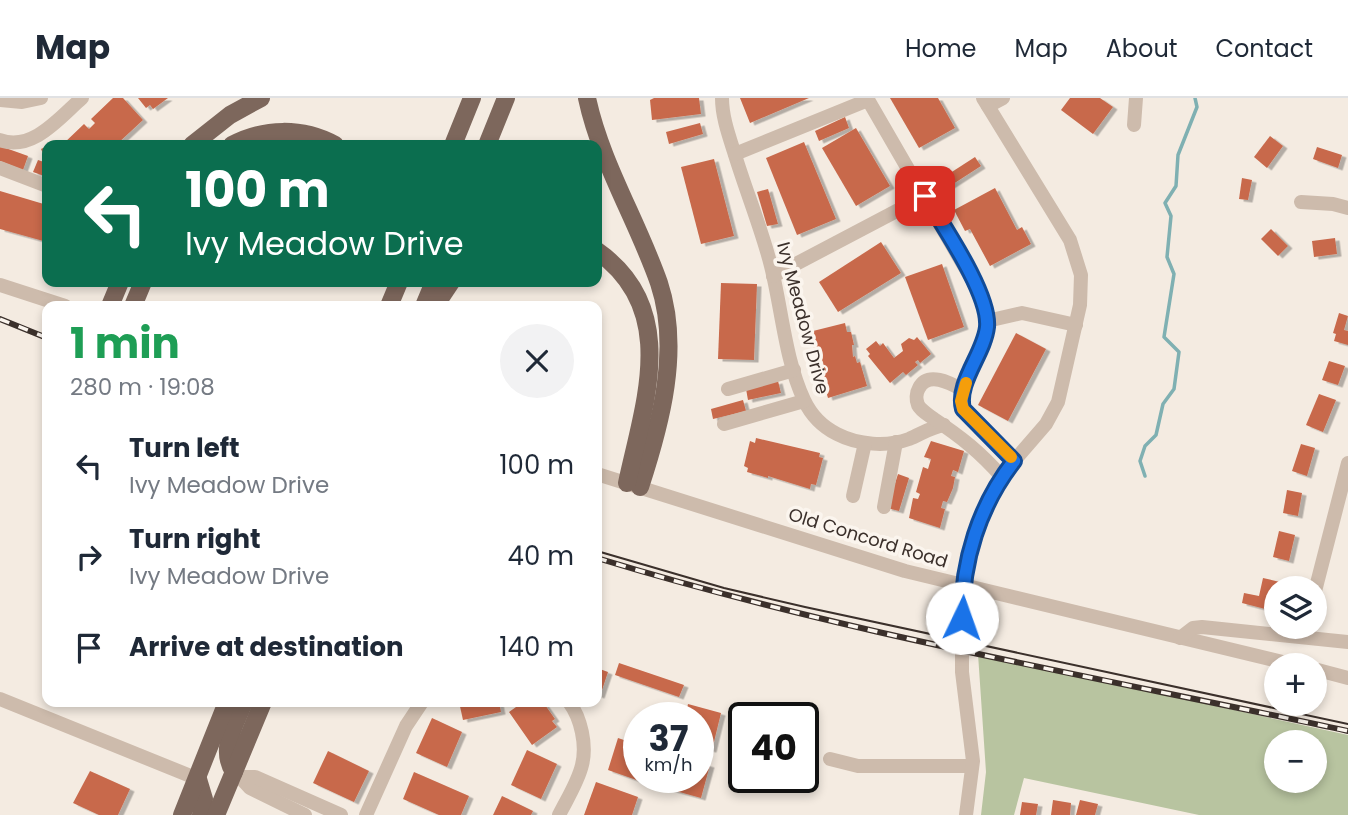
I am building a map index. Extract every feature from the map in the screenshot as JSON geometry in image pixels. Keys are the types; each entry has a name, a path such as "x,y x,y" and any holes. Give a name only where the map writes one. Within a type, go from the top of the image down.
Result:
{"main road":[{"path":"198,140 230,115 261,98"},
{"path":"455,140 472,98"},
{"path":"489,140 506,98"},
{"path":"587,98 599,140"},
{"path":"244,140 257,135 283,132 323,140"},
{"path":"602,149 656,276 666,313 668,355 665,384 654,441 634,485"},
{"path":"602,255 615,265 632,287 644,313 648,331 650,367 634,485"},
{"path":"182,815 225,707"},
{"path":"239,775 229,764 228,745 242,707"},
{"path":"216,815 239,775 261,707"},
{"path":"198,779 204,799 201,815"}],"street":[{"path":"0,100 22,102 41,98"},
{"path":"0,140 19,142 35,138 82,98"},
{"name":"Ivy Meadow Drive","path":"722,98 723,115 773,276 794,370 804,401 813,415 837,434 865,443 896,442 944,425"},
{"path":"966,815 972,747 962,672 963,585 985,506 1002,477 1046,424 1058,402 1080,305 1081,275 1070,240 985,102 1003,98"},
{"path":"1134,125 1136,98"},
{"path":"735,154 868,99 982,297 987,321 984,340 962,395 944,425"},
{"path":"0,168 42,184"},
{"path":"773,276 925,196"},
{"path":"1301,202 1348,208"},
{"path":"0,285 50,301"},
{"path":"987,321 1022,313 1076,325"},
{"path":"728,389 794,370"},
{"path":"1002,477 956,432 922,410 917,404 920,385 936,379 947,381 962,395 967,415 1014,461"},
{"path":"724,424 804,401"},
{"path":"884,506 896,442"},
{"path":"853,496 865,443"},
{"path":"1319,576 1348,463"},
{"name":"Old Concord Road","path":"602,475 873,562 1264,658"},
{"path":"1180,638 1193,628 1202,627 1264,629"},
{"path":"1327,636 1348,642"},
{"path":"1327,672 1348,678"},
{"path":"0,699 198,779"},
{"path":"366,815 407,726 419,707"},
{"path":"559,815 582,764 583,750 578,714 573,707"},
{"path":"830,759 858,766 972,766"},
{"path":"239,775 250,788 305,815"},
{"path":"239,775 256,777 341,815"}],"green space":[{"path":"978,654 1325,730 1264,730 1264,793 1327,793 1327,730 1348,735 1348,815 1199,815 1024,778 1014,815 981,815 986,772"}],"building":[{"path":"113,98 123,98 143,120 121,140 67,140 84,124 89,129 95,123 91,119"},
{"path":"138,98 168,98 153,109 150,105 146,108"},
{"path":"699,98 701,114 652,120 650,100"},
{"path":"740,98 809,98 750,123"},
{"path":"890,98 938,98 955,128 919,148"},
{"path":"1070,98 1100,98 1113,107 1093,134 1061,110"},
{"path":"845,117 849,128 819,141 815,131"},
{"path":"700,123 703,134 669,144 666,132"},
{"path":"856,128 890,186 856,206 822,148"},
{"path":"1270,136 1283,146 1267,168 1254,157"},
{"path":"804,142 836,219 797,235 766,158"},
{"path":"0,146 28,156 23,170 0,161"},
{"path":"1317,147 1342,155 1338,168 1313,159"},
{"path":"975,157 981,166 950,186 944,177"},
{"path":"714,159 734,236 701,244 681,167"},
{"path":"38,160 42,161 42,175 33,172"},
{"path":"1242,178 1252,180 1248,200 1239,199"},
{"path":"995,188 1017,230 1022,227 1031,244 990,266 970,229 965,231 954,210"},
{"path":"768,189 778,224 767,226 757,192"},
{"path":"0,191 42,204 42,241 0,229"},
{"path":"1271,229 1288,246 1278,256 1261,239"},
{"path":"1335,238 1337,254 1314,257 1312,241"},
{"path":"881,242 901,273 838,312 819,282"},
{"path":"942,264 964,327 928,340 905,277"},
{"path":"721,283 757,284 754,360 718,359"},
{"path":"1339,313 1348,316 1344,330 1348,331 1348,345 1334,341 1336,334 1333,333"},
{"path":"845,323 847,332 851,332 853,357 855,356 857,363 860,362 867,386 828,398 822,378 825,374 823,362 814,351 810,335 814,334 813,331"},
{"path":"1016,333 1046,349 1008,421 978,405"},
{"path":"917,337 931,354 920,363 918,360 915,362 918,365 906,375 903,372 890,383 868,356 870,354 866,349 876,341 880,346 883,343 894,358 903,351 901,344 909,338 914,340"},
{"path":"1329,361 1345,366 1338,385 1322,380"},
{"path":"778,381 781,393 748,400 746,389"},
{"path":"1319,394 1336,400 1323,432 1306,425"},
{"path":"743,400 746,411 713,419 711,409"},
{"path":"756,438 820,453 819,457 823,458 816,485 811,484 810,489 747,472 748,468 744,466 750,441 755,443"},
{"path":"931,441 964,451 958,472 953,470 951,476 955,477 953,488 947,502 943,501 941,508 945,509 940,528 909,518 913,498 918,499 920,494 916,492 923,467 928,469 931,459 924,457"},
{"path":"1301,444 1315,448 1307,476 1292,471"},
{"path":"898,474 909,478 899,511 887,508"},
{"path":"1287,490 1302,493 1298,516 1283,513"},
{"path":"1279,531 1295,535 1289,561 1273,557"},
{"path":"1264,578 1264,609 1242,603 1244,593 1259,596"},
{"path":"619,663 684,685 679,697 615,675"},
{"path":"602,670 608,672 602,690"},
{"path":"460,707 500,707 501,712 463,720"},
{"path":"516,707 547,707 557,727 532,745 509,712"},
{"path":"714,711 721,713 714,742"},
{"path":"432,718 462,732 447,767 416,753"},
{"path":"618,738 623,740 623,775 608,770"},
{"path":"527,750 557,764 541,799 511,785"},
{"path":"328,751 369,771 354,802 313,783"},
{"path":"90,771 130,789 118,815 99,815 73,803"},
{"path":"414,772 469,796 461,815 439,815 403,799"},
{"path":"596,782 638,797 632,815 584,815"},
{"path":"683,793 702,793 701,798"},
{"path":"502,796 533,811 531,815 493,815"},
{"path":"1053,800 1071,803 1070,815 1051,815"},
{"path":"1080,800 1098,804 1095,815 1076,815"},
{"path":"1022,802 1038,804 1036,815 1020,815"}],"waterway":[{"path":"1145,476 1140,461 1145,446 1156,435 1163,404 1174,389 1179,352 1164,337 1174,274 1167,257 1171,216 1165,203 1176,186 1178,155 1197,107 1195,98"}],"tram line":[{"path":"602,552 724,588 805,607 1348,724"}],"railway":[{"path":"0,319 42,336"},
{"path":"602,559 689,585 876,631 1348,731"}],"slow traffic":[{"path":"966,383 961,401 963,409 1011,457"}],"route":[{"path":"925,196 982,297 986,312 984,340 963,390 963,409 1014,461 991,493 976,532 963,585 962,618"}]}
